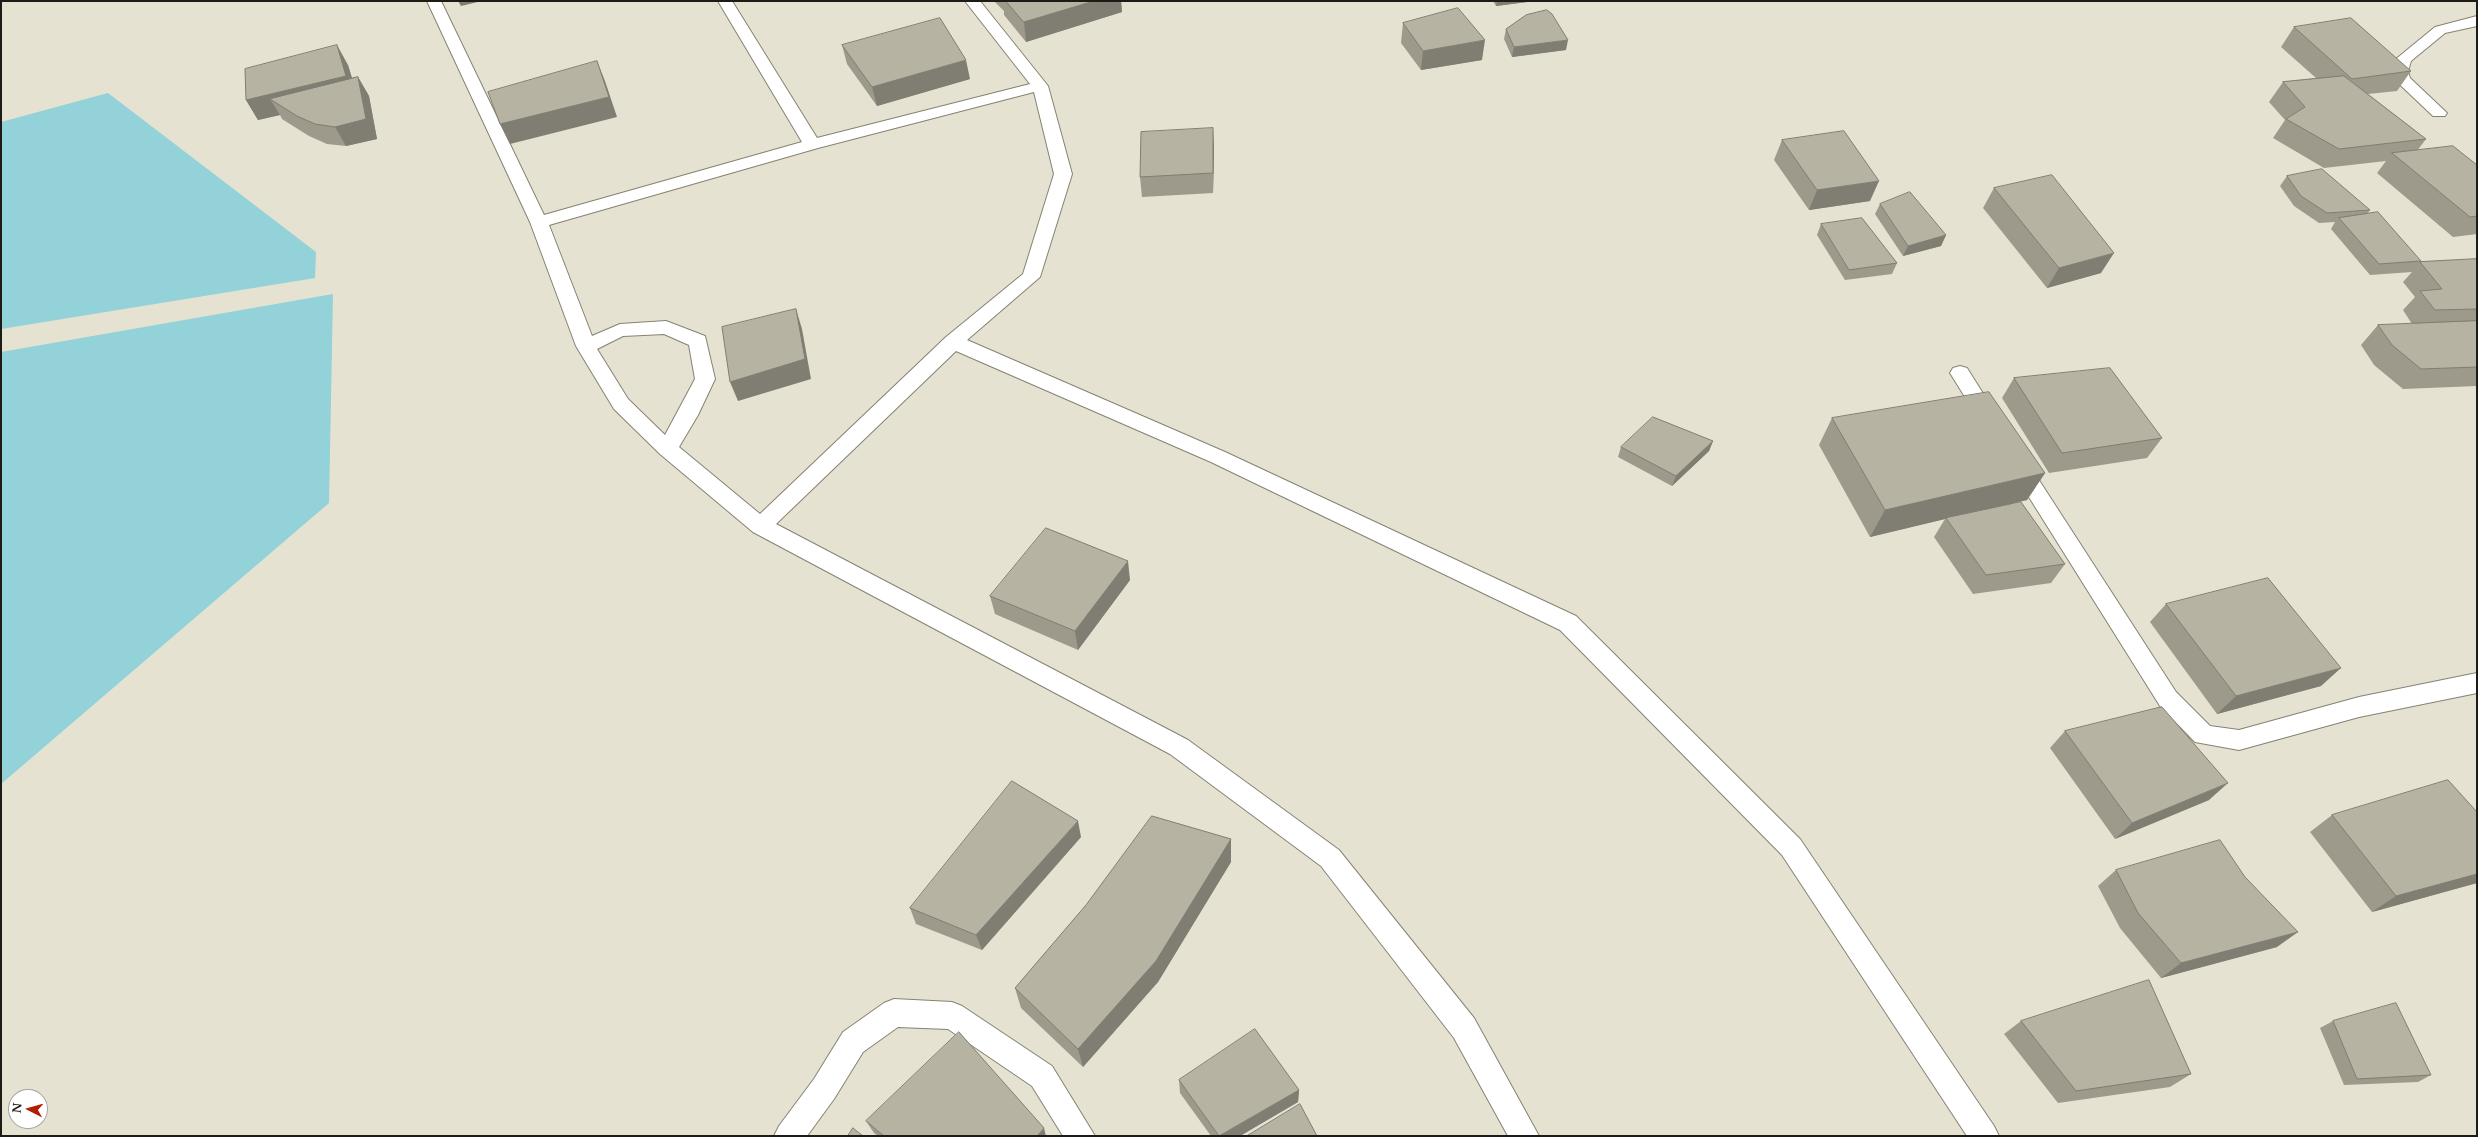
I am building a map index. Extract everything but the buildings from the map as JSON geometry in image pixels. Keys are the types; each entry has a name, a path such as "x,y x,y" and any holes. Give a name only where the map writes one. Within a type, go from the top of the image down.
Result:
{"street":[{"path":"434,1 539,222 586,346 621,404 667,449 761,526 941,619 1179,747 1330,858 1464,1028 1524,1136"},
{"path":"725,1 812,144"},
{"path":"761,526 953,342 1030,277 1063,174 1040,86 972,1"},
{"path":"2439,113 2403,80 2400,71 2404,59 2440,30 2477,21"},
{"path":"539,222 812,144 1040,86"},
{"path":"586,346 620,330 666,327 698,341 705,378 688,415 667,449"},
{"path":"953,342 1218,456 1568,623 1792,847 1984,1136"},
{"path":"1960,373 2168,699 2204,735 2239,740 2358,707 2477,683"},
{"path":"789,1136 824,1089 853,1042 894,1013 952,1016 1042,1076 1080,1136"}],"water":[{"path":"108,93 316,252 315,278 1,329 1,122"},
{"path":"333,294 329,503 1,784 1,352"}]}
